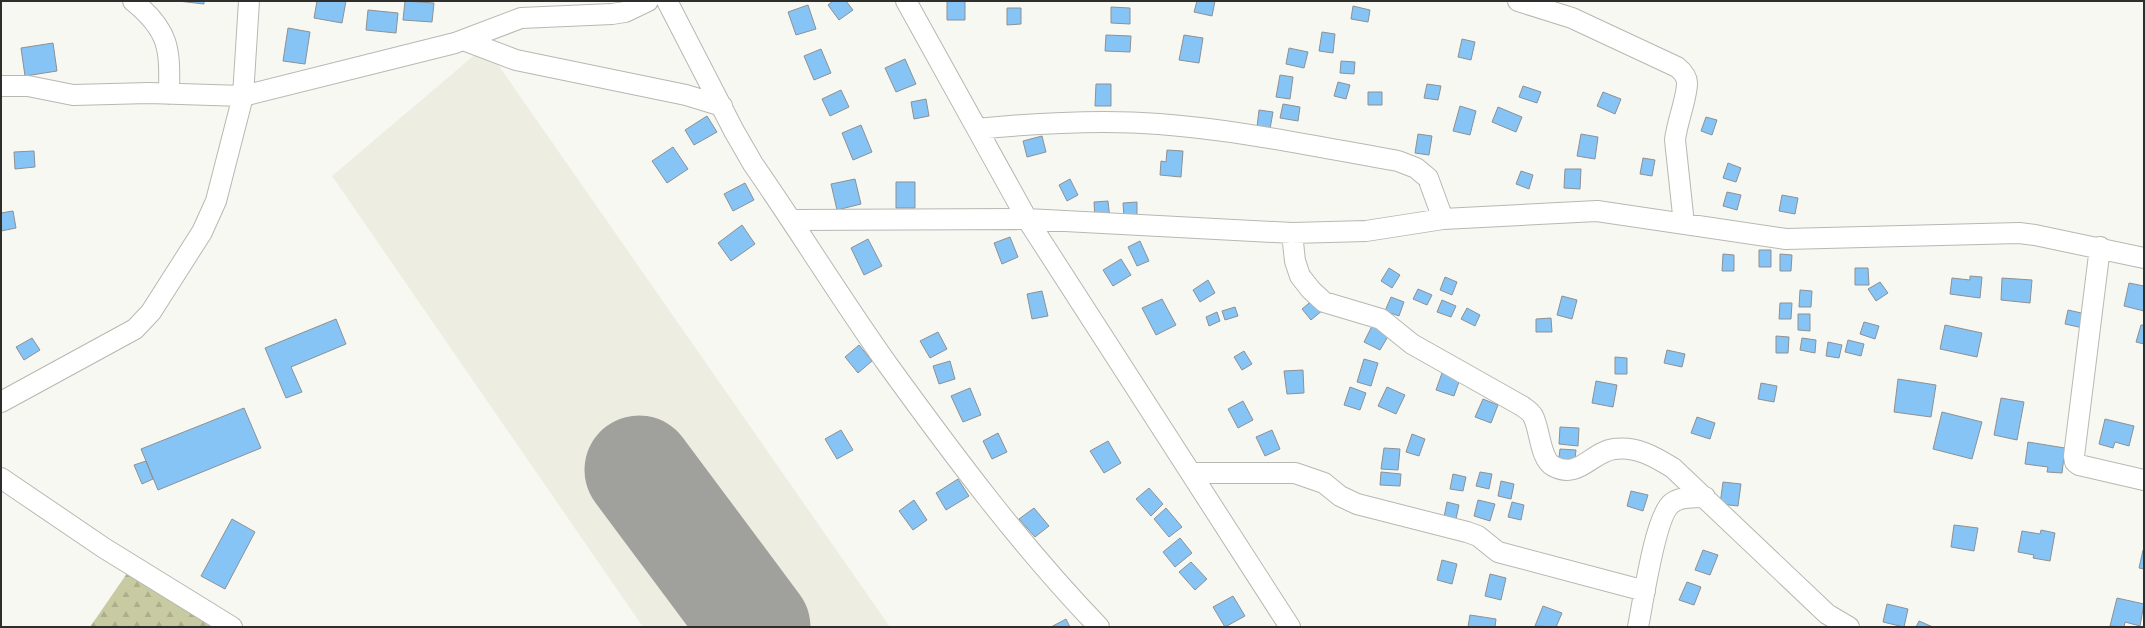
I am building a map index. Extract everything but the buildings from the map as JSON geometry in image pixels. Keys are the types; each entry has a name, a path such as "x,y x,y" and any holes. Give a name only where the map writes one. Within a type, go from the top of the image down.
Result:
{"street":[{"path":"133,1 153,17 165,39 170,60 169,94"},
{"path":"1,402 135,329 151,312 202,232 216,201 243,96 249,1"},
{"path":"1,86 28,86 73,95 169,94 243,96 463,40 522,18 618,13 638,7 648,1"},
{"path":"667,1 753,164 793,220 888,364 1008,524 1068,594 1099,627"},
{"path":"906,1 1027,219 1289,626"},
{"path":"1518,1 1572,18 1677,66 1685,74 1687,83 1676,128 1684,224"},
{"path":"463,40 516,60 686,95 722,106"},
{"path":"977,129 1017,125 1113,122 1158,124 1215,130 1398,161 1416,168 1428,178 1443,219"},
{"path":"793,220 1027,219 1292,233 1366,231 1443,219 1597,211 1786,239 2019,233 2100,247 2144,258"},
{"path":"1292,233 1295,261 1300,276 1311,290 1324,302 1381,319 1412,344 1522,406 1533,415 1544,458 1552,466 1564,469 1580,468 1599,455 1613,449 1630,449 1648,453 1673,468 1827,614 1849,627"},
{"path":"2100,247 2074,456 2079,465 2144,480"},
{"path":"1191,473 1295,473 1324,483 1340,496 1357,504 1478,536 1498,552 1646,591"},
{"path":"1,478 104,548 232,627"},
{"path":"1638,627 1658,531 1665,509 1679,499 1705,497"}],"shaded area":[{"path":"485,46 890,627 643,627 332,176"}],"green space":[{"path":"130,569 226,627 90,627"}],"runway":[{"path":"639,470 756,627"}]}
